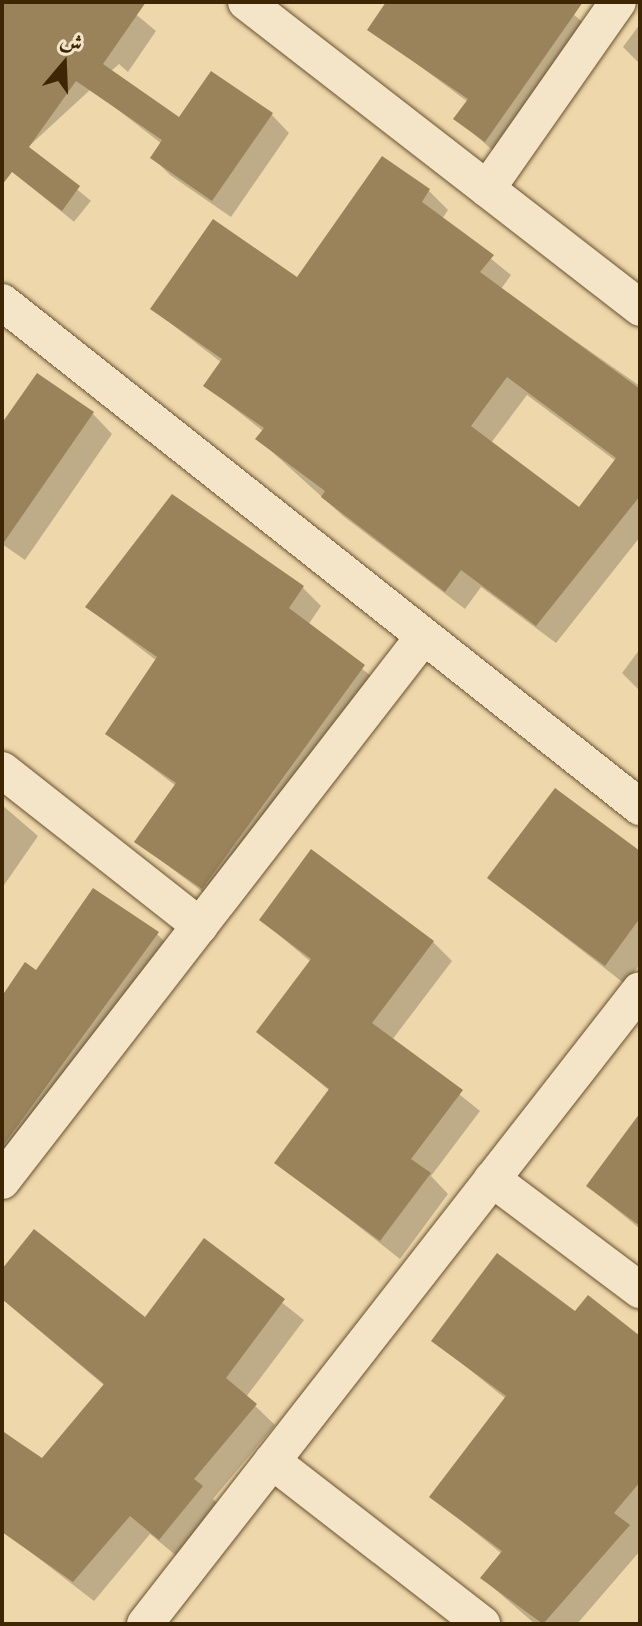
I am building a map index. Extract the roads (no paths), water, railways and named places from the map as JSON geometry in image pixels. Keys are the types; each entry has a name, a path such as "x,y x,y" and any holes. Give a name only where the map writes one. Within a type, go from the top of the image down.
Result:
{"street":[{"path":"246,2 640,308"},
{"path":"487,189 618,2"},
{"path":"2,302 640,807"},
{"path":"2,1181 424,636"},
{"path":"2,770 200,926"},
{"path":"145,1624 640,990"},
{"path":"492,1179 640,1290"},
{"path":"272,1461 482,1624"}]}
